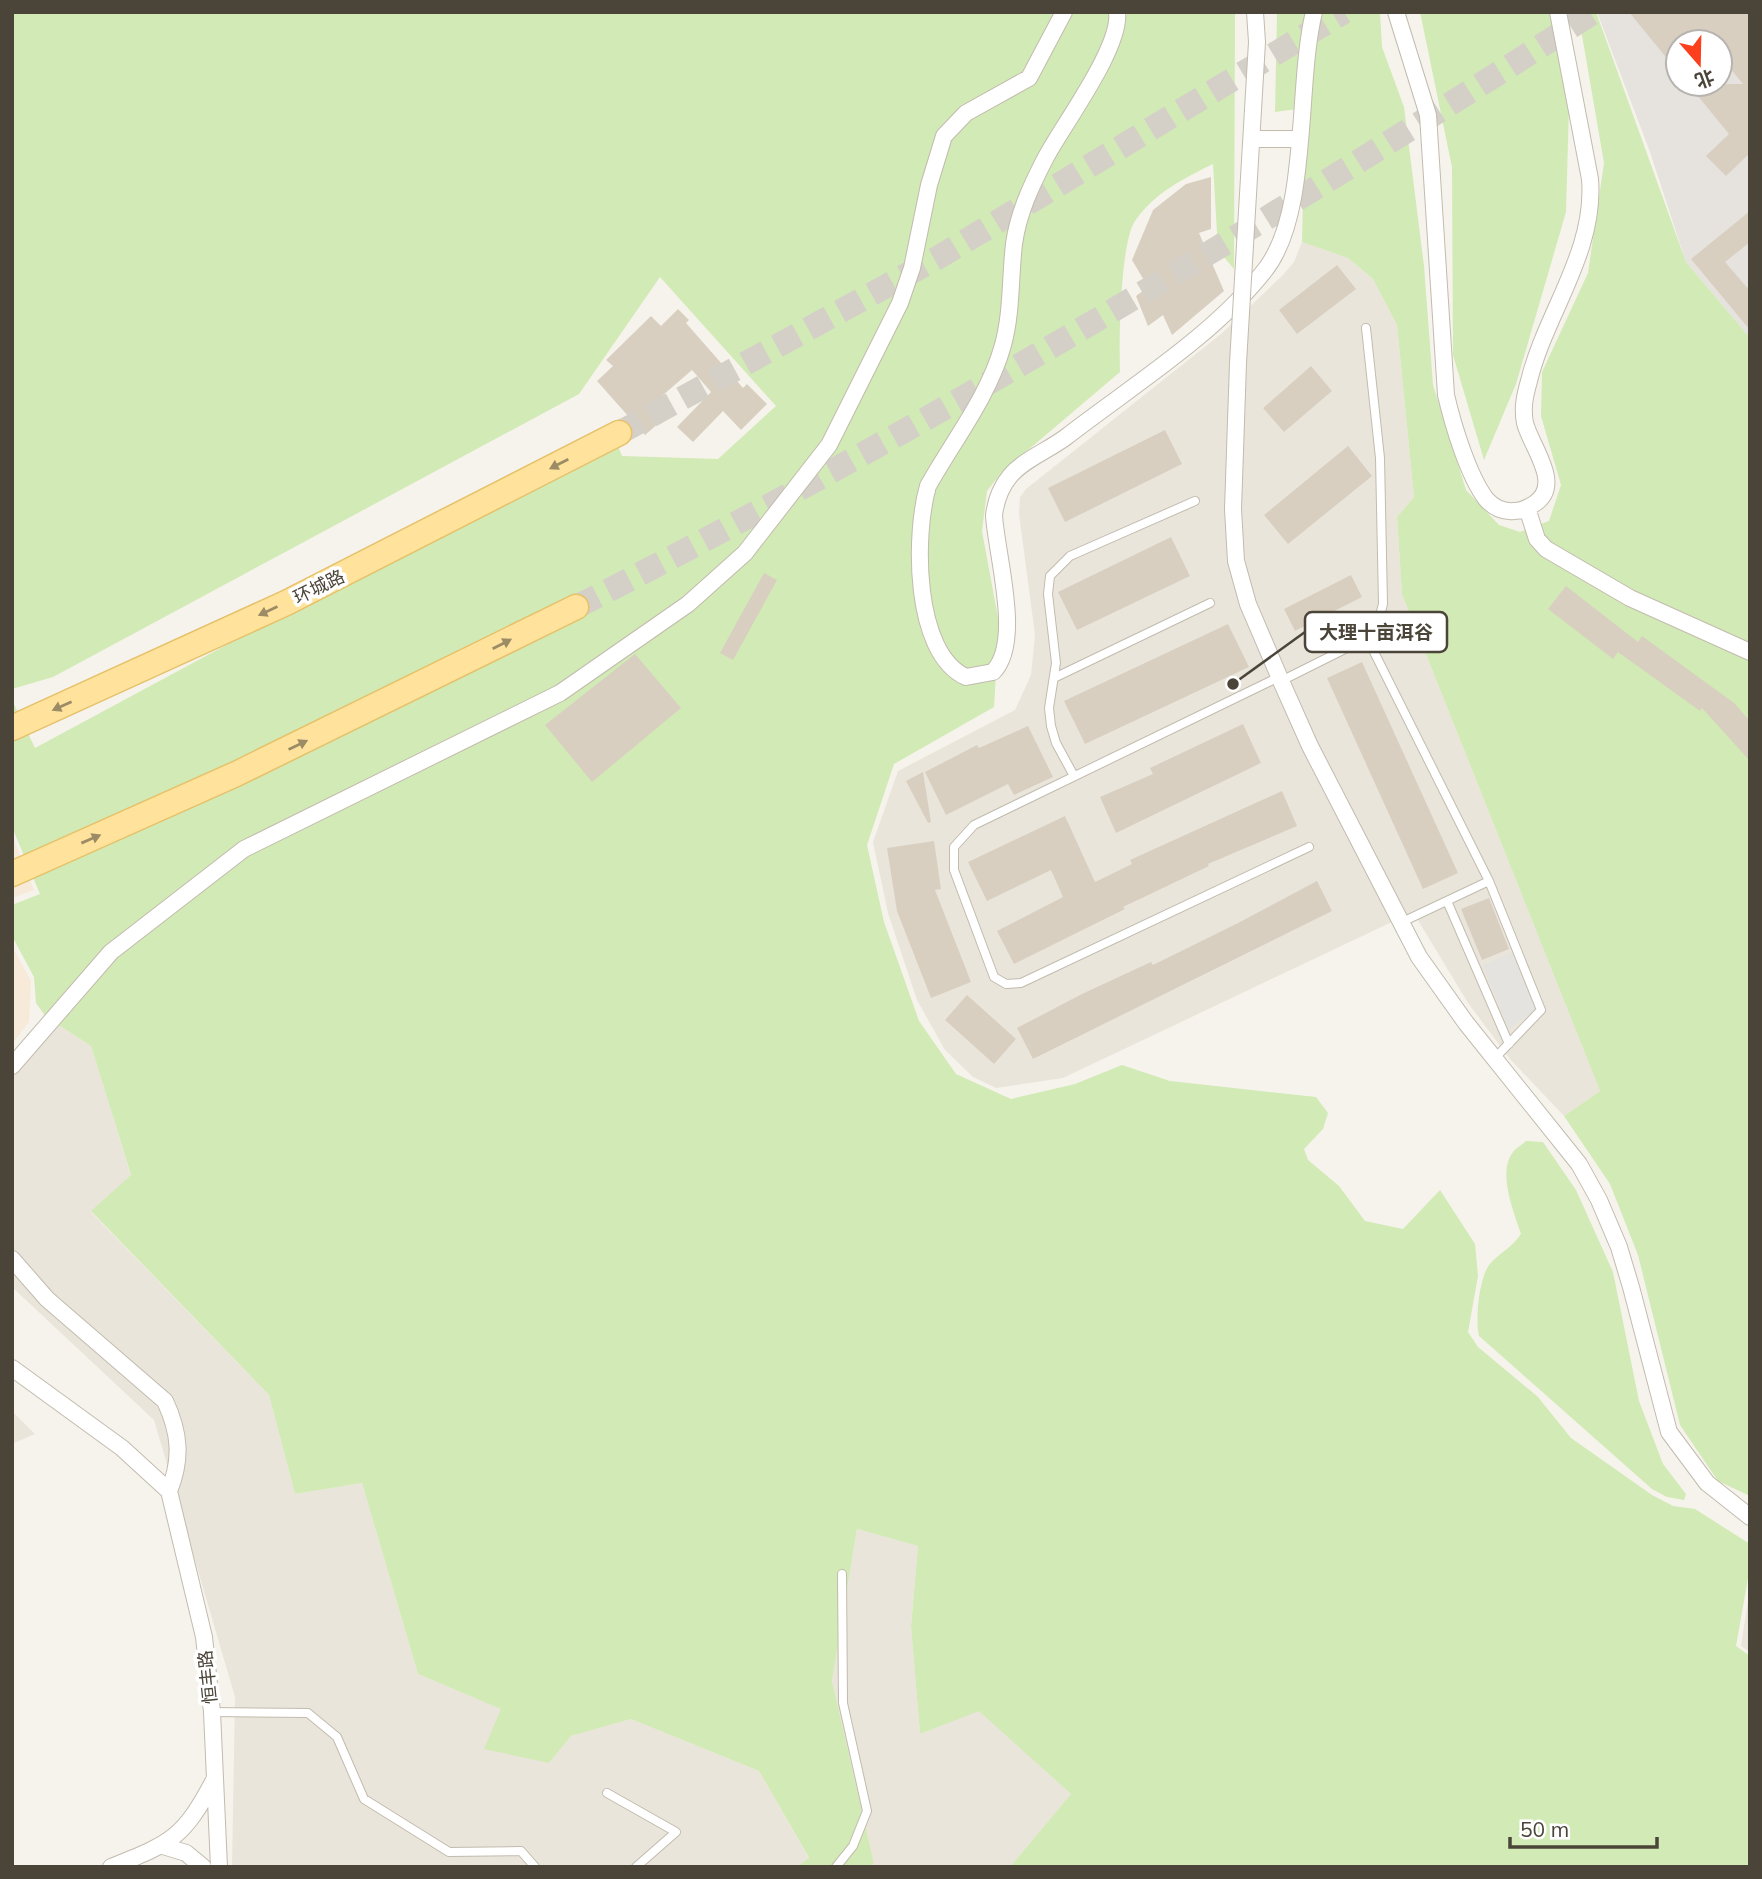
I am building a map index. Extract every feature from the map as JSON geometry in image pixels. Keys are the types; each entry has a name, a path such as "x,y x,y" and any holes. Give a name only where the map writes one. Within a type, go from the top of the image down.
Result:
{"main road":[{"name":"环城路","path":"12,728 286,603 619,433"},
{"path":"20,870 236,774 576,607"}],"street":[{"path":"12,1066 111,952 244,849 559,693 688,604 745,553 829,445 900,303 912,268 929,186 944,136 966,113 1029,78 1064,12"},
{"path":"1117,12 1117,28 1092,81 1048,152 1023,206 1014,244 1011,301 998,362 928,486 924,500 920,545 927,615 942,659 957,673 966,677 986,675 999,666 1004,653 1006,613 994,514 999,491 1015,471 1051,448 1217,319 1266,269 1275,254 1289,217 1306,45 1314,12"},
{"path":"1255,12 1257,42 1253,139 1238,363 1233,509 1236,561 1248,604 1280,679 1400,923 1438,985 1579,1164 1599,1200 1628,1277 1669,1432 1707,1483 1750,1517"},
{"path":"1396,12 1428,115 1441,346 1450,413 1487,500 1506,511 1527,508 1542,497 1547,481 1525,422 1523,404 1535,361 1570,278 1590,202 1590,179 1558,12"},
{"path":"1253,139 1298,139"},
{"path":"1527,508 1538,539 1546,549 1630,598 1750,652"},
{"path":"12,1259 47,1299 165,1401 174,1423 179,1465 169,1491 122,1448 12,1368"},
{"name":"恒丰路","path":"169,1491 204,1637 212,1712 219,1867"},
{"path":"111,1867 163,1846 193,1818 215,1779"},
{"path":"163,1846 186,1853 203,1867"}],"lane":[{"path":"1309,848 1036,978 1020,983 1000,982 988,967 954,870 954,847 974,824 1375,634 1383,604 1380,458 1366,328"},
{"path":"1074,776 1056,743 1049,708 1056,641 1048,587 1054,569 1070,555 1195,501"},
{"path":"1054,678 1210,603"},
{"path":"1367,638 1489,881 1541,1010 1495,1058"},
{"path":"1400,923 1489,881"},
{"path":"1447,901 1509,1044"},
{"path":"836,1867 853,1846 867,1811 843,1703 842,1574"},
{"path":"212,1712 308,1713 337,1737 365,1799 449,1852 521,1851 535,1867"},
{"path":"607,1793 676,1832 636,1867"}],"shaded area":[{"path":"1597,12 1750,12 1750,338 1686,262 1650,152"},
{"path":"1302,242 1348,258 1373,279 1397,325 1414,497 1397,517 1402,594 1600,1091 1564,1116 1510,1059 1468,1003 1413,912 1063,1078 996,1088 973,1077 945,1050 917,1000 888,913 873,842 898,771 1015,710 1031,675 1035,635 1019,514 1020,497 1026,489 1221,334 1283,275 1294,262"},
{"path":"12,835 34,890 12,898"},
{"path":"12,946 31,981 29,1022 12,1044"},
{"path":"1512,953 1536,1010 1508,1029 1483,965"},
{"path":"46,1017 91,1046 131,1176 91,1212 269,1395 295,1494 362,1483 418,1674 502,1709 549,1763 571,1736 631,1719 759,1771 809,1859 797,1867 232,1867 235,1697 154,1420 12,1287 12,1059"},
{"path":"12,1411 35,1434 12,1444"},
{"path":"857,1529 918,1546 911,1626 920,1734 979,1710 1071,1794 1010,1867 870,1867 874,1863 832,1681"},
{"path":"1750,1588 1750,1652 1741,1646"}],"green space":[{"path":"12,12 1235,12 1234,269 1218,250 1213,164 1160,195 1135,221 1123,271 1120,372 1001,473 987,491 982,531 999,623 994,707 894,764 867,845 884,922 919,1021 956,1074 1011,1099 1075,1084 1122,1065 1170,1081 1316,1097 1328,1113 1323,1129 1304,1149 1308,1160 1339,1186 1365,1221 1403,1229 1440,1190 1475,1244 1478,1276 1468,1332 1478,1347 1538,1397 1571,1438 1652,1495 1673,1506 1695,1509 1750,1544 1750,1567 1736,1646 1750,1656 1750,1867 1010,1867 1071,1794 979,1711 920,1734 911,1626 918,1546 857,1529 832,1681 874,1863 870,1867 797,1867 809,1858 759,1771 631,1719 571,1736 549,1763 484,1749 501,1709 418,1674 362,1483 295,1494 269,1395 91,1211 131,1175 91,1046 46,1017 36,1003 34,977 12,936 12,905 40,894 12,827 12,700 35,748 614,436 622,456 718,459 776,406 660,277 579,394 53,677 12,689"},
{"path":"1277,12 1380,12 1382,47 1404,107 1424,266 1433,385 1466,490 1499,525 1520,532 1549,521 1561,485 1541,416 1542,372 1588,273 1604,163 1578,12 1596,12 1686,262 1750,338 1750,1496 1718,1481 1680,1425 1638,1255 1610,1184 1564,1116 1600,1091 1402,594 1397,517 1414,497 1397,325 1373,279 1348,258 1302,242 1305,108 1275,112"},
{"path":"1420,12 1551,12 1569,107 1566,212 1516,384 1484,460 1453,355 1452,167"},
{"path":"1526,1141 1543,1142 1576,1190 1613,1272 1639,1401 1663,1464 1686,1494 1684,1500 1667,1497 1652,1489 1479,1336 1479,1300 1486,1271 1521,1234 1508,1193 1507,1171 1513,1152"}],"building":[{"path":"1629,12 1750,12 1750,153 1726,176 1706,156 1729,134 1699,98 1734,98 1734,84 1743,84 1734,73 1734,28 1664,28 1664,55"},
{"path":"1211,177 1211,229 1199,233 1224,291 1172,335 1163,315 1148,326 1136,296 1148,287 1132,260 1153,210 1186,184"},
{"path":"1750,211 1750,242 1725,262 1750,291 1750,330 1691,259"},
{"path":"1337,265 1356,289 1297,334 1279,310"},
{"path":"678,309 689,320 686,323 743,388 747,384 767,404 741,430 723,411 693,442 677,427 711,392 692,370 648,408 660,422 645,435 597,381 613,366 606,360 651,316 661,326"},
{"path":"1311,366 1332,391 1284,432 1263,408"},
{"path":"1165,430 1182,464 1065,522 1048,488"},
{"path":"1348,446 1372,476 1288,544 1264,515"},
{"path":"1171,537 1190,576 1077,630 1058,592"},
{"path":"764,573 777,580 733,660 720,653"},
{"path":"1351,575 1362,597 1295,631 1284,609"},
{"path":"1566,586 1638,642 1642,636 1734,703 1750,721 1750,761 1702,708 1700,711 1618,652 1613,659 1548,609"},
{"path":"1228,624 1249,667 1085,744 1064,701"},
{"path":"635,654 681,708 592,782 545,725"},
{"path":"1362,662 1458,873 1423,889 1327,678"},
{"path":"1243,724 1261,763 1116,833 1100,797 1153,774 1150,768"},
{"path":"1028,726 1053,777 1014,795 1008,784 946,815 925,772 977,745 979,748"},
{"path":"923,772 931,822 928,823 906,781"},
{"path":"1282,791 1297,826 1208,864 1209,866 1014,964 997,931 1063,897 1051,870 987,901 968,862 1065,816 1095,882 1132,864 1130,860"},
{"path":"934,841 941,889 935,890 971,982 931,998 897,911 887,848"},
{"path":"1317,881 1332,911 1033,1059 1017,1028 1151,962 1153,965"},
{"path":"1489,898 1509,949 1482,960 1461,909"},
{"path":"967,995 1016,1039 994,1064 945,1020"}],"tunnel":[{"path":"619,433 939,257 1344,12"},
{"path":"576,607 837,468 1093,322 1345,170 1594,12"}],"place":[{"name":"大理十亩洱谷","path":"1233,684"}]}
